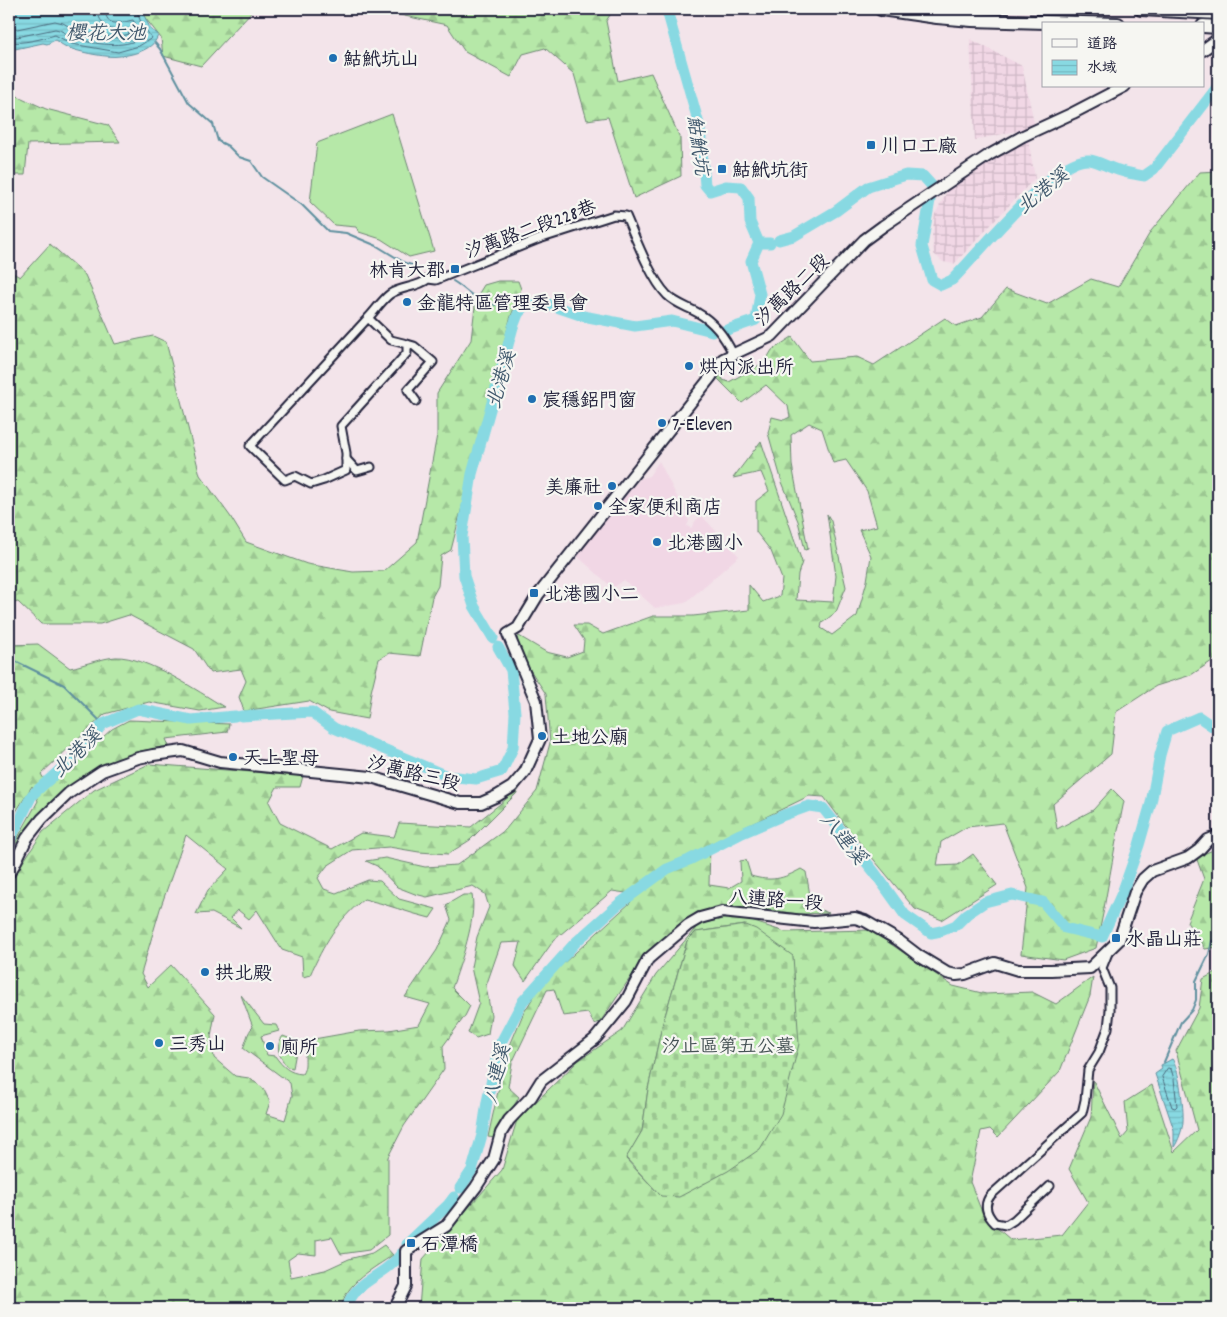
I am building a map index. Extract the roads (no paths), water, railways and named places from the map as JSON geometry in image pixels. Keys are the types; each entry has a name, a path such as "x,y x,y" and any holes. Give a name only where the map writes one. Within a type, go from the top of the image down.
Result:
{"highway":[{"path":"881,9 972,20 1045,22"},
{"path":"1140,9 1218,13"},
{"path":"1204,26 1218,27"}],"street":[{"path":"1204,49 1218,39"},
{"name":"汐萬路二段","path":"508,634 518,628 538,595 723,359 772,336 864,240 943,184 1023,136 1121,88"},
{"name":"汐萬路二段228巷","path":"368,318 390,294 402,289 421,285 428,279 436,280 558,233 614,215 626,216 650,269 667,295 676,302 698,313 712,324 727,342 733,354"},
{"path":"407,344 407,353 341,426 344,439 346,470 311,484 295,476 285,480 250,446 368,318 391,340 407,344 414,346 433,362 408,390 416,400"},
{"path":"346,459 357,471 371,467"},
{"name":"汐萬路三段","path":"9,872 27,838 42,819 69,793 102,772 153,754 183,751 220,762 371,776 460,803 481,802 496,796 512,787 525,772 540,739 536,701 508,634"},
{"name":"八連路一段","path":"395,1308 406,1286 406,1251 446,1226 476,1187 494,1159 501,1133 509,1120 532,1097 541,1081 595,1039 626,1001 648,959 688,925 700,918 722,912 814,922 855,918 865,921 898,940 919,956 947,973 956,975 966,974 995,963 1018,970 1090,968 1119,940 1135,892 1143,879 1152,872 1188,858 1208,840 1218,836"},
{"path":"1050,1186 1014,1220 1006,1225 995,1223 986,1211 986,1200 991,1194 1082,1113 1088,1070 1099,1052 1108,1028 1110,988 1102,968 1110,948"}],"water":[{"name":"櫻花大池","path":"9,9 113,9 119,13 129,9 141,9 151,30 158,34 153,44 149,47 137,53 120,56 103,56 83,52 68,48 55,40 47,44 43,43 15,49 9,45"},
{"path":"1172,1059 1175,1063 1179,1079 1183,1115 1183,1124 1174,1147 1174,1130 1155,1074 1162,1069 1161,1065"}],"waterway":[{"name":"鮕鮘坑","path":"670,9 668,14 700,128 705,185 710,191 726,186 741,187 749,198 750,222 759,243"},
{"path":"155,43 189,103 213,124 218,141 228,146 239,157 251,161 262,177 302,205 328,231 346,233 377,246 405,263 415,266"},
{"name":"北港溪","path":"930,200 922,246 932,280 941,285 952,280 1037,190 1056,174 1074,163 1089,160 1127,173 1144,176 1154,169 1218,86"},
{"name":"北港溪","path":"779,240 794,236 836,211 868,187 906,175 923,176 932,186"},
{"name":"北港溪","path":"724,331 756,320 760,294 751,261 759,243 770,243"},
{"path":"453,281 482,301 496,305 510,300 525,306"},
{"name":"北港溪","path":"493,638 474,606 464,576 462,536 472,474 518,314 525,306 542,302 583,316 635,326 672,321 712,331"},
{"name":"北港溪","path":"241,716 312,712 334,728 447,776 476,779 502,771 513,748 515,713 511,670 498,647"},
{"path":"9,658 64,685 103,724"},
{"name":"北港溪","path":"9,842 32,795 72,759 103,724 138,709 191,720 235,716"},
{"name":"八連溪","path":"460,1188 472,1170 482,1135 499,1046 523,1001 576,942 619,904 667,869 784,815 809,806 823,808 875,873 905,915 931,933 956,925 967,914 985,902 1012,895 1043,902 1065,928 1102,937 1122,893 1139,845 1151,803 1160,755 1167,731 1199,717 1212,726 1218,724"},
{"path":"1164,1062 1181,1022 1192,1010 1196,1000 1196,981 1209,954 1212,941 1218,939"},
{"name":"八連溪","path":"407,1244 454,1197"},
{"name":"八連溪","path":"347,1308 350,1299 356,1291 395,1262 401,1254"}],"place":[{"name":"鮕鮘坑山","path":"333,58"},
{"name":"川口工廠","path":"871,145"},
{"name":"鮕鮘坑街","path":"722,169"},
{"name":"林肯大郡","path":"455,269"},
{"name":"金龍特區管理委員會","path":"407,302"},
{"name":"烘內派出所","path":"689,366"},
{"name":"宸穩鋁門窗","path":"532,399"},
{"name":"7-Eleven","path":"662,423"},
{"name":"美廉社","path":"612,486"},
{"name":"全家便利商店","path":"598,506"},
{"name":"北港國小","path":"657,542"},
{"name":"北港國小二","path":"534,593"},
{"name":"土地公廟","path":"542,736"},
{"name":"天上聖母","path":"233,757"},
{"name":"水晶山莊","path":"1116,938"},
{"name":"拱北殿","path":"205,972"},
{"name":"三秀山","path":"159,1043"},
{"name":"廁所","path":"270,1046"},
{"name":"石潭橋","path":"411,1243"}],"park label":[{"name":"汐止區第五公墓","path":"728,1045"}]}
